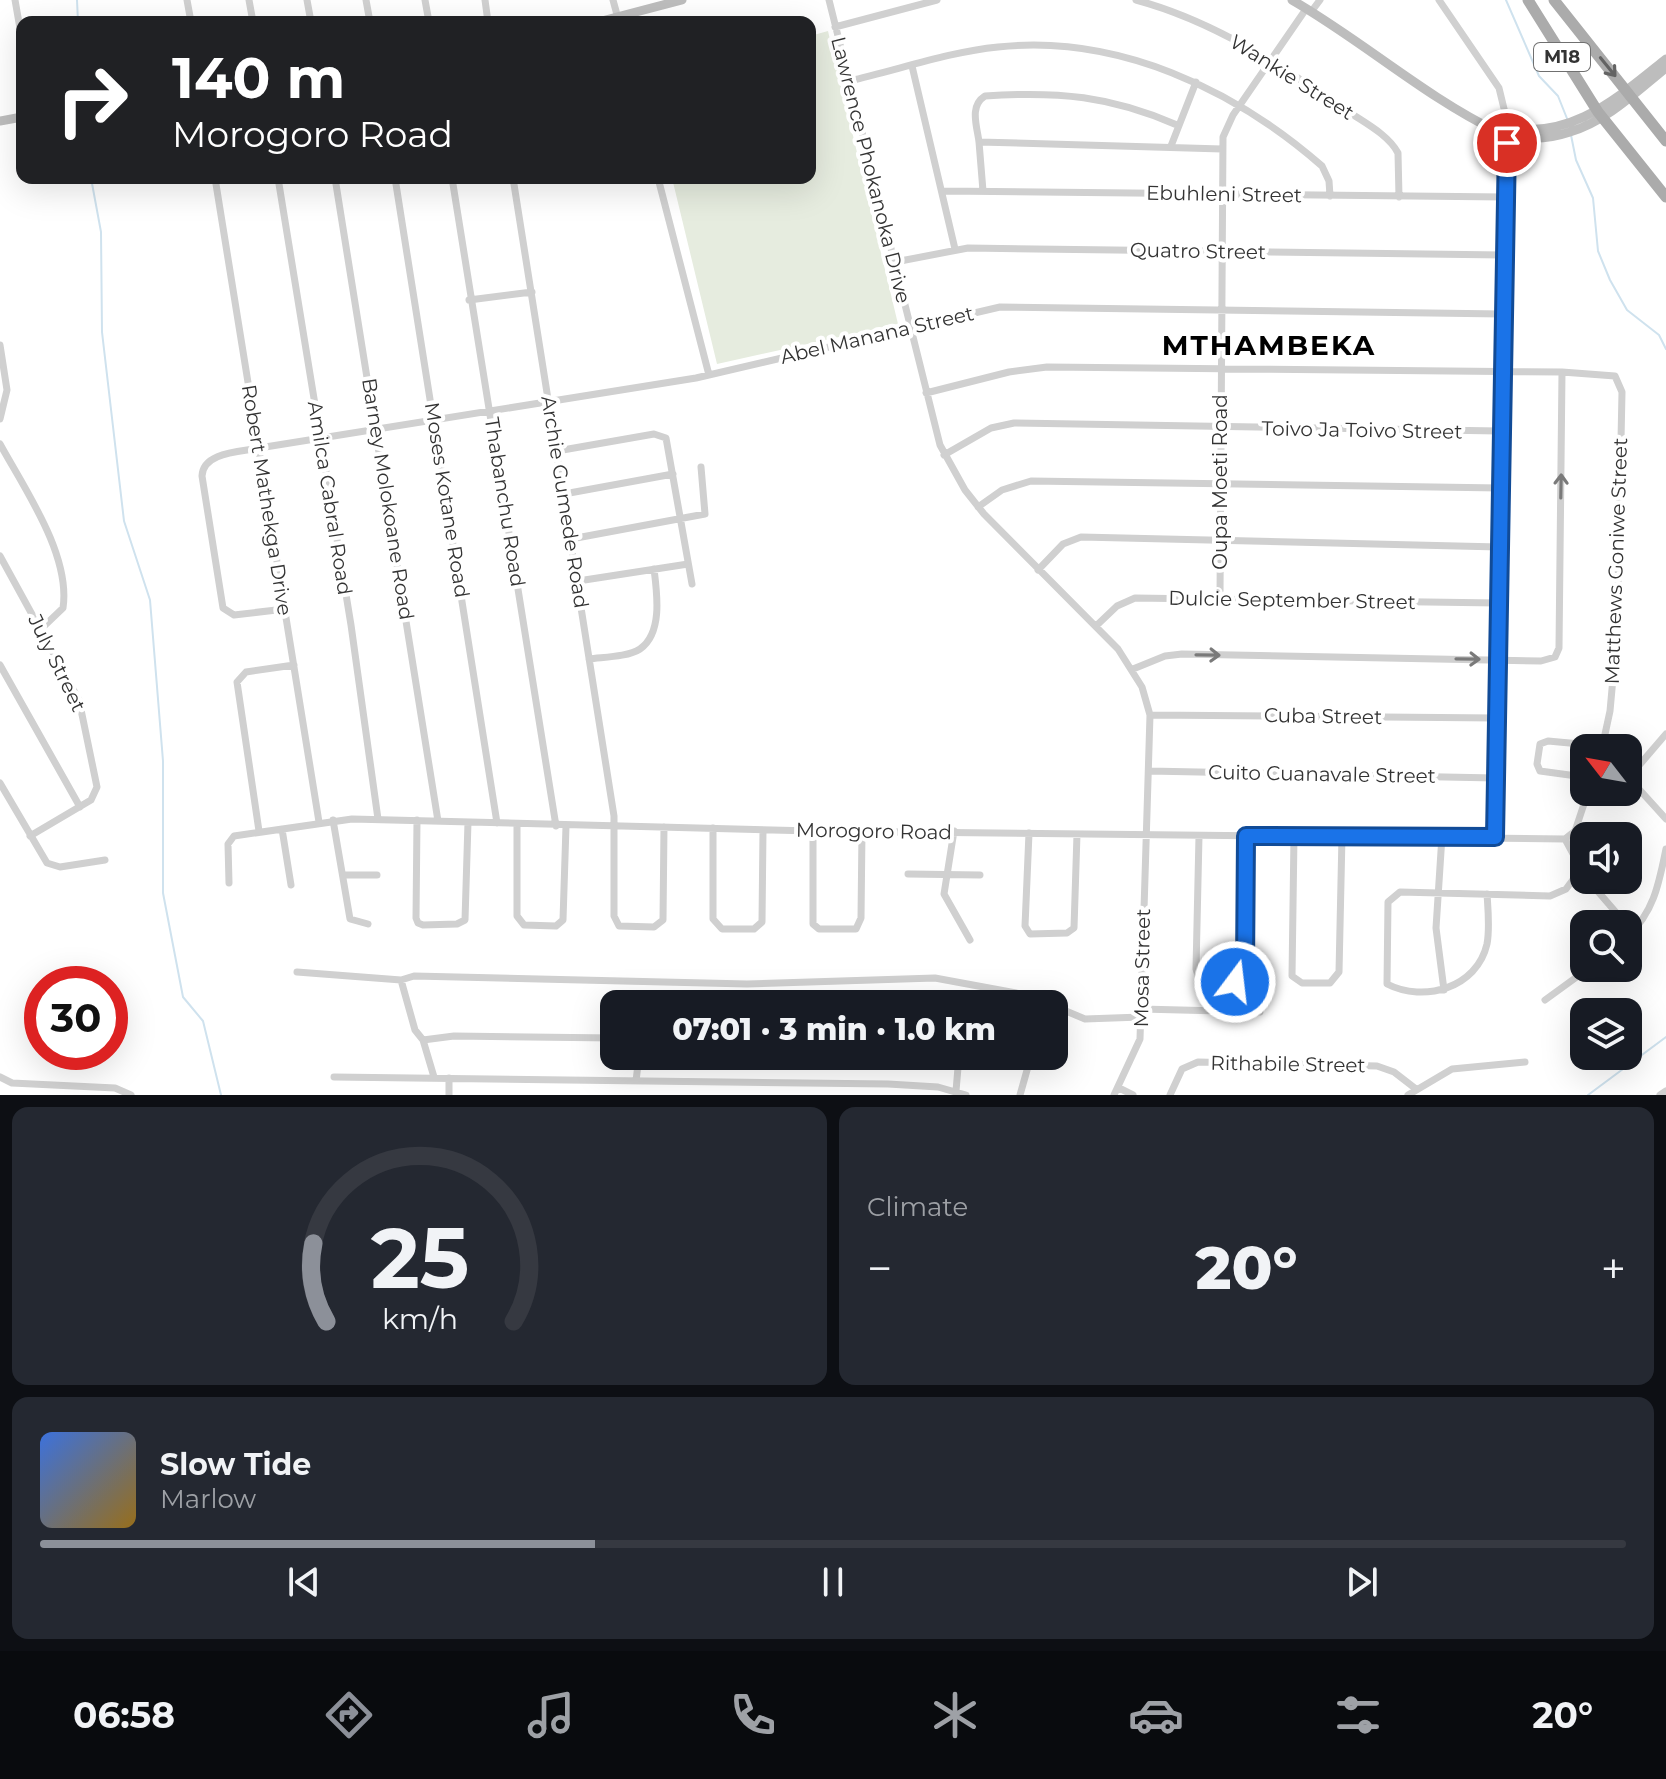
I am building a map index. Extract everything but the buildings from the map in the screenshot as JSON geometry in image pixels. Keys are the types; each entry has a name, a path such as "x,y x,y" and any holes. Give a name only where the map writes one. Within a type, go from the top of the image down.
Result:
{"main road":[{"name":"M18","path":"1528,0 1600,115 1666,197"},
{"name":"M18","path":"1554,0 1666,141"}],"street":[{"path":"631,16 682,0"},
{"name":"Lawrence Phokanoka Drive","path":"829,0 944,455 978,507 1096,626 1133,669 1150,715 1145,835"},
{"path":"835,27 937,0"},
{"name":"Wankie Street","path":"1136,0 1194,19 1271,59 1392,143 1399,158 1399,197"},
{"path":"1292,0 1453,109 1507,131 1552,132 1583,123 1600,115 1666,68"},
{"name":"Oupa Moeti Road","path":"1220,597 1218,483 1222,149 1226,127 1238,107 1271,59 1320,0"},
{"path":"1439,0 1499,88 1507,131 1499,431 1495,837"},
{"path":"849,81 988,48 1058,46 1111,54 1196,82 1238,107 1322,166 1328,176 1330,196"},
{"path":"1629,94 1666,59"},
{"path":"912,66 955,249"},
{"path":"1171,146 1196,82"},
{"path":"983,191 975,110 978,101 985,96 1100,98 1131,106 1177,125"},
{"path":"979,142 1222,149"},
{"name":"Robert Mathekga Drive","path":"216,184 319,822"},
{"name":"Amilca Cabral Road","path":"279,184 378,819"},
{"name":"Barney Molokoane Road","path":"336,184 438,821"},
{"name":"Moses Kotane Road","path":"396,184 497,823"},
{"name":"Thabanchu Road","path":"453,184 469,300 561,826 563,920 556,926 524,925 517,916 517,825"},
{"name":"Archie Gumede Road","path":"514,184 615,827 614,919 622,927 651,928 659,925 663,917 664,827"},
{"path":"660,184 709,375"},
{"name":"Ebuhleni Street","path":"943,191 1504,197"},
{"name":"Quatro Street","path":"895,262 955,249 1503,255"},
{"path":"469,300 532,292"},
{"name":"Abel Manana Street","path":"285,609 231,615 223,608 202,469 211,459 259,448 491,413 709,375 910,326 1014,305 1502,314"},
{"path":"0,345 7,390 0,419"},
{"path":"926,393 1034,368 1562,372 1558,653 1549,661 1173,655 1133,669"},
{"name":"Matthews Goniwe Street","path":"1562,372 1615,376 1622,392 1617,634 1604,734"},
{"name":"Toivo Ja Toivo Street","path":"944,455 991,428 1014,423 1220,429 1499,431"},
{"path":"557,451 654,434 666,438 692,584"},
{"path":"0,444 42,520 56,556 63,608 41,629"},
{"path":"571,539 706,512 701,467"},
{"path":"564,494 673,474"},
{"path":"978,507 1023,482 1500,488"},
{"path":"1038,570 1063,544 1074,539 1218,539 1499,547"},
{"name":"July Street","path":"0,556 75,691 84,716 97,791 80,807"},
{"path":"578,581 688,564"},
{"path":"589,659 633,652 644,645 658,609 654,569"},
{"name":"Dulcie September Street","path":"1096,626 1117,606 1135,598 1497,603"},
{"path":"0,665 80,807 30,836"},
{"path":"259,831 237,682 246,672 294,665"},
{"name":"Cuba Street","path":"1150,715 1496,718"},
{"path":"1642,762 1665,738"},
{"path":"1570,743 1548,741 1540,744 1537,764 1540,771 1570,775"},
{"name":"Cuito Cuanavale Street","path":"1149,771 1495,778"},
{"path":"0,783 43,859 56,867 105,860"},
{"path":"1642,792 1666,819"},
{"path":"1570,848 1565,839 1575,831 1583,806"},
{"path":"333,820 350,919 368,924"},
{"name":"Morogoro Road","path":"229,883 230,839 259,831 333,820 813,831 1565,839"},
{"path":"417,820 416,918 423,925 459,924 465,920 468,822"},
{"path":"713,828 713,919 722,929 754,929 762,922 763,830"},
{"path":"282,829 291,885"},
{"path":"813,831 813,924 819,929 848,931 856,929 861,918 862,831"},
{"path":"954,831 946,901 964,925 970,940"},
{"path":"1029,833 1025,926 1030,934 1067,933 1074,928 1077,834"},
{"name":"Mosa Street","path":"1116,1092 1138,1049 1145,835"},
{"path":"1199,836 1196,969 1199,979 1206,982 1235,982 1243,977 1246,836"},
{"path":"1294,836 1292,976 1298,982 1314,983 1333,982 1339,972 1342,836"},
{"path":"1442,836 1436,936 1444,990"},
{"path":"1642,920 1662,889 1666,849"},
{"path":"908,874 980,875"},
{"path":"343,875 377,875"},
{"path":"1487,894 1488,937 1483,955 1458,984 1444,990 1417,992 1389,987 1384,974 1389,897 1400,892 1556,895 1570,884"},
{"path":"1600,894 1613,910"},
{"path":"297,972 401,980 414,976 529,977 747,984 935,978 1000,990"},
{"path":"401,980 415,1030 423,1040 434,1077"},
{"path":"1545,1000 1570,982"},
{"path":"1068,1012 1085,1019 1141,1013 1260,1012"},
{"path":"423,1040 454,1036 600,1038"},
{"name":"Rithabile Street","path":"1170,1095 1182,1069 1198,1062 1383,1066 1416,1089"},
{"path":"1408,1095 1452,1069 1525,1062"},
{"path":"636,1081 637,1070"},
{"path":"956,1091 958,1070"},
{"path":"1020,1095 1027,1070"},
{"path":"0,1077 12,1083 119,1088 131,1095"},
{"path":"334,1077 888,1084 956,1091 966,1095"},
{"path":"449,1078 449,1095"},
{"path":"887,1095 888,1084"},
{"path":"1660,1095 1666,1091"},
{"path":"1116,1092 1133,1095"}],"shaded area":[{"path":"828,31 898,324 717,364 673,184 816,184 816,34"}],"waterway":[{"path":"77,0 78,16"},
{"path":"1506,0 1539,76 1558,96 1568,121"},
{"path":"1571,135 1576,160 1593,198 1598,251 1610,280 1627,310 1659,335 1666,349"},
{"path":"92,184 101,232 102,332 124,521 150,600 163,761 163,893 183,997 203,1021 221,1095"},
{"path":"1588,1095 1666,1037"}],"district":[{"name":"MTHAMBEKA","path":"1269,345"}],"route":[{"path":"1235,982 1243,977 1245,968 1246,836 1495,837 1500,402 1507,143"}]}
